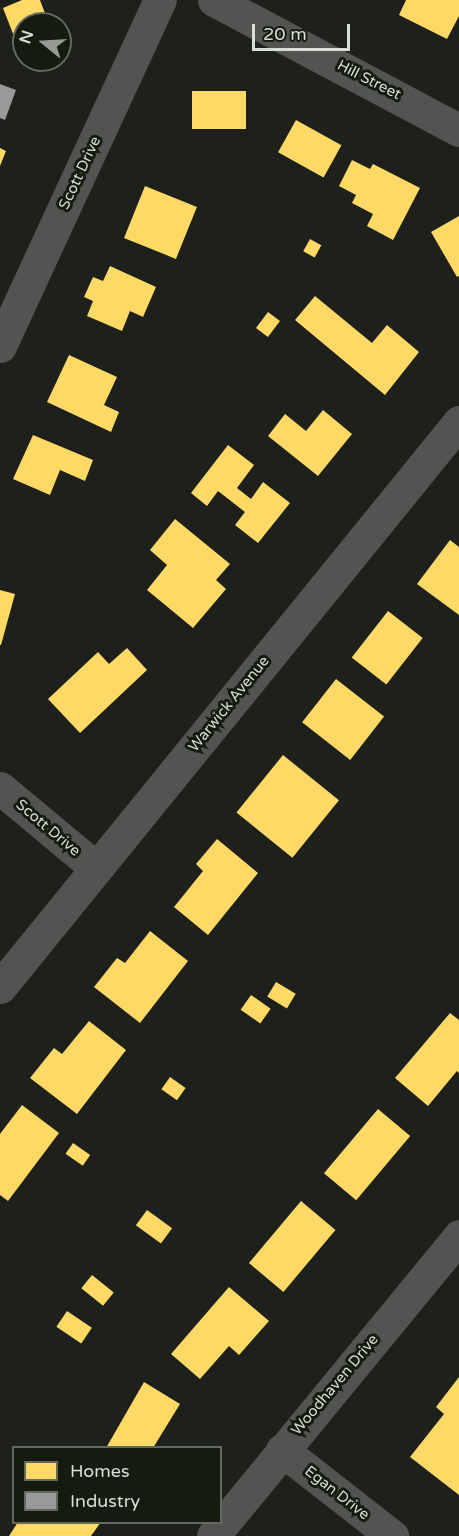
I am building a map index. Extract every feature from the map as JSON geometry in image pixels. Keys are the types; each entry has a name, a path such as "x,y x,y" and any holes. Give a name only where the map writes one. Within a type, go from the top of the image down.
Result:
{"street":[{"name":"Scott Drive","path":"0,346 160,0"},
{"name":"Hill Street","path":"214,0 459,130"},
{"name":"Warwick Avenue","path":"0,987 459,422"},
{"name":"Scott Drive","path":"0,788 96,868"},
{"name":"Woodhaven Drive","path":"213,1536 459,1236"},
{"name":"Egan Drive","path":"282,1450 392,1536"}],"building: Homes":[{"path":"22,0 40,0 44,12 12,12 12,31 3,8"},
{"path":"406,0 459,0 459,16 447,39 399,15"},
{"path":"192,91 246,91 246,129 192,129"},
{"path":"296,120 341,145 324,178 278,152"},
{"path":"0,148 6,151 0,166"},
{"path":"352,160 370,169 373,164 420,188 393,240 367,226 373,214 352,203 356,195 339,186"},
{"path":"145,186 197,207 176,259 124,238"},
{"path":"459,216 459,276 457,277 431,232"},
{"path":"310,239 321,245 315,258 303,251"},
{"path":"110,266 156,287 143,317 130,311 122,331 87,316 93,301 84,297 93,277 103,281"},
{"path":"315,296 372,343 387,325 419,352 385,395 295,320"},
{"path":"268,312 280,321 268,337 256,328"},
{"path":"69,355 117,377 104,405 119,412 111,432 47,402"},
{"path":"323,410 352,434 318,476 268,436 285,414 306,431"},
{"path":"33,435 93,460 85,481 60,470 50,495 13,479"},
{"path":"228,445 254,465 237,488 251,499 263,482 290,503 258,543 235,525 245,512 218,491 207,506 191,493"},
{"path":"175,519 230,564 216,580 226,589 193,628 147,590 167,565 150,550"},
{"path":"450,540 459,547 459,615 417,584"},
{"path":"0,590 15,594 1,645 0,645"},
{"path":"388,611 423,638 386,685 352,657"},
{"path":"127,648 147,670 80,733 48,699 98,652 109,664"},
{"path":"336,679 384,717 350,760 302,722"},
{"path":"283,755 339,800 292,858 236,813"},
{"path":"217,839 258,873 208,935 174,907 203,871 196,864"},
{"path":"150,931 188,961 140,1023 94,987 117,958 125,963"},
{"path":"276,982 296,994 287,1008 267,997"},
{"path":"251,995 271,1009 260,1024 241,1010"},
{"path":"450,1013 459,1020 459,1073 457,1071 428,1106 395,1078"},
{"path":"89,1021 126,1050 77,1114 30,1078 54,1048 62,1054"},
{"path":"170,1077 186,1088 177,1100 161,1089"},
{"path":"22,1105 59,1133 8,1201 0,1195 0,1134"},
{"path":"378,1109 410,1136 356,1200 324,1173"},
{"path":"73,1143 90,1155 83,1166 66,1154"},
{"path":"301,1201 335,1230 283,1292 249,1263"},
{"path":"147,1210 172,1228 161,1244 136,1225"},
{"path":"92,1275 114,1293 103,1306 81,1288"},
{"path":"229,1287 269,1321 239,1355 229,1346 200,1379 171,1354"},
{"path":"67,1311 92,1328 81,1344 56,1327"},
{"path":"459,1377 459,1495 410,1457 444,1414 436,1407"},
{"path":"144,1382 180,1404 154,1446 107,1446"},
{"path":"17,1524 100,1524 91,1536 9,1536"}],"building: Industry":[{"path":"0,84 16,90 5,120 0,118"}]}
